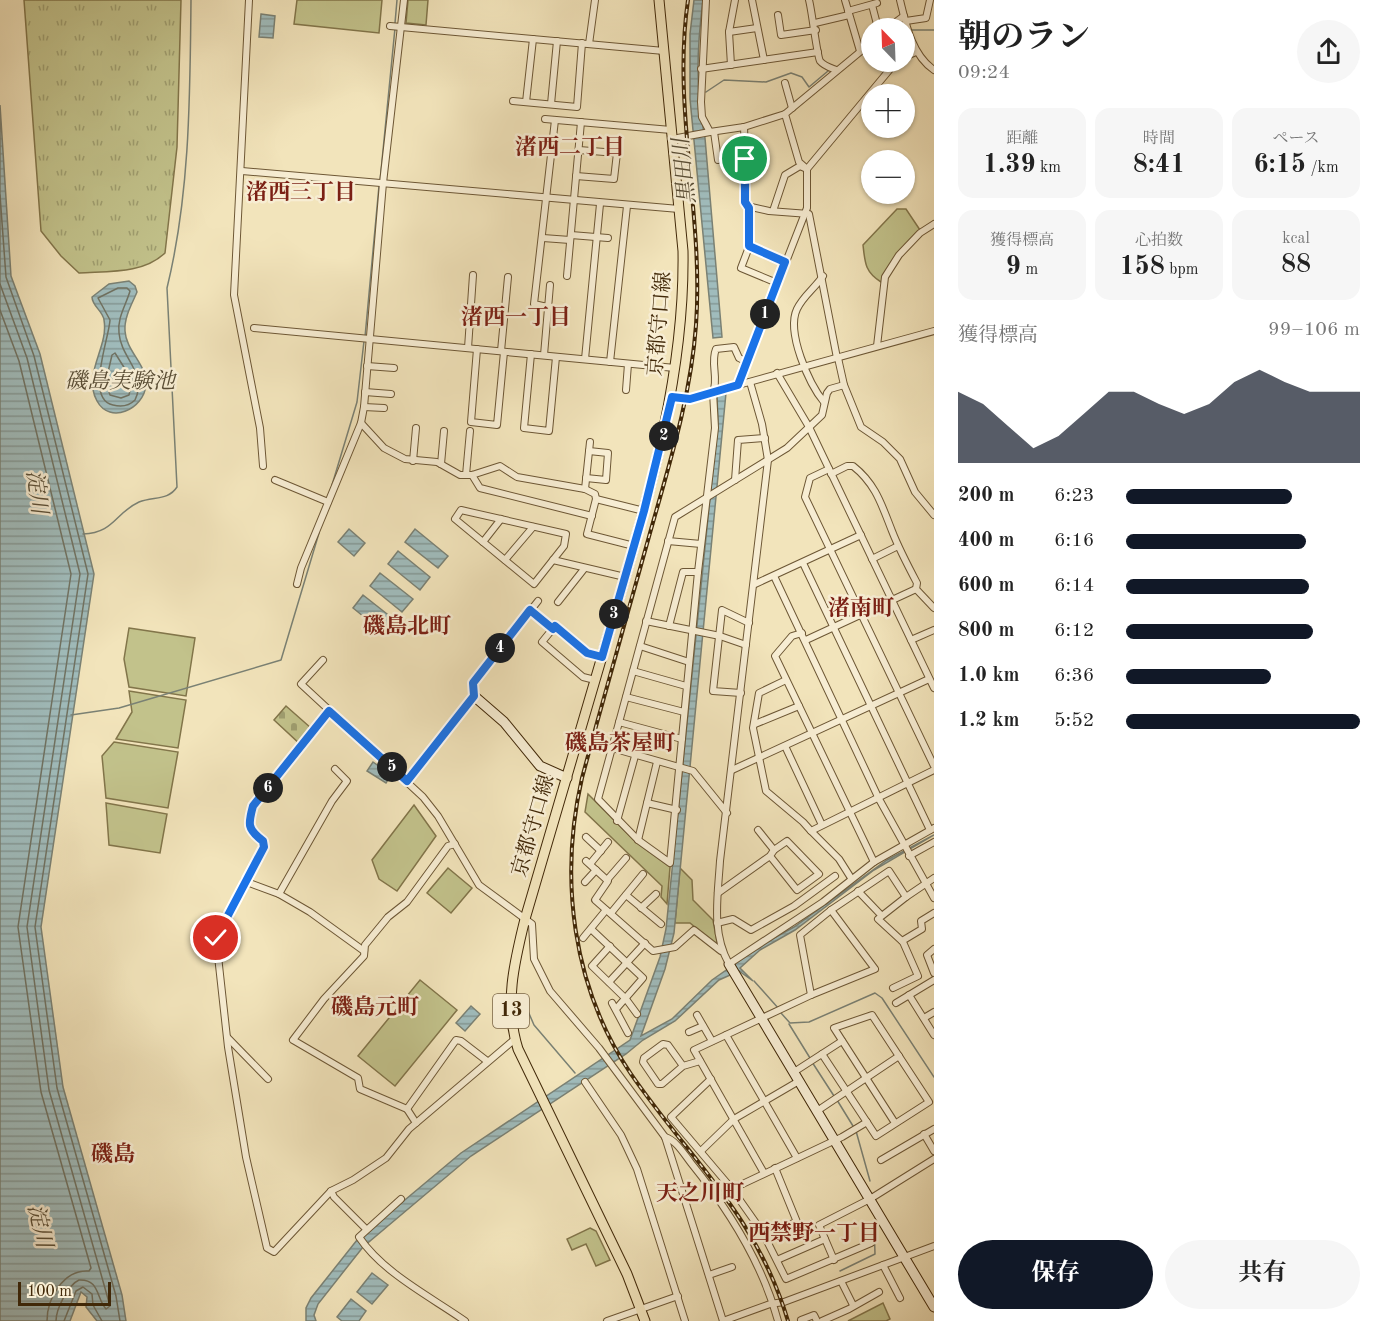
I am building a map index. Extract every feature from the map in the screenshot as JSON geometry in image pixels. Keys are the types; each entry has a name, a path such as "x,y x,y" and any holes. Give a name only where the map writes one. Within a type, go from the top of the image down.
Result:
{"main road":[{"name":"京都守口線","path":"645,1321 642,1310 515,1039 511,986 525,920 644,511 672,397 684,288 679,209 659,0"}],"street":[{"path":"249,0 234,295 260,428 263,466"},
{"path":"297,584 361,423 364,407 379,182 404,0"},
{"path":"567,276 579,150 577,107 595,0"},
{"path":"706,0 701,69 702,117 710,132 718,160"},
{"path":"731,65 729,32 735,0"},
{"path":"752,0 764,60"},
{"path":"809,0 822,63 836,70"},
{"path":"545,119 694,135 744,127 785,114 860,51 845,0"},
{"path":"900,0 905,18"},
{"path":"915,19 926,18 930,0"},
{"path":"815,23 875,4 877,18"},
{"path":"778,15 781,35 816,30"},
{"path":"390,26 664,51"},
{"path":"729,32 757,28"},
{"path":"526,102 533,39"},
{"path":"551,104 557,41"},
{"path":"915,49 922,61 934,70"},
{"path":"701,69 818,52"},
{"path":"738,385 745,361 807,208 807,169 888,72"},
{"path":"785,83 792,108"},
{"path":"513,101 577,107"},
{"path":"785,114 799,162 807,169"},
{"path":"548,307 534,304 555,120"},
{"path":"744,127 745,202 749,208 749,246 741,268 777,283"},
{"path":"576,176 614,178 617,153 579,150"},
{"path":"773,211 785,175 800,166 807,169"},
{"path":"242,171 600,204 679,209"},
{"path":"585,359 600,204"},
{"path":"610,362 627,206"},
{"path":"749,208 809,214 844,384 861,427 884,442 900,459 915,492 934,515"},
{"path":"877,346 885,277 899,255 920,233 934,224"},
{"path":"543,238 608,238"},
{"path":"749,246 785,262"},
{"path":"468,348 474,275"},
{"path":"823,276 802,300 795,314 794,331 805,366 824,402"},
{"path":"477,349 471,422 497,424 508,277"},
{"path":"544,356 550,285"},
{"path":"254,328 675,368"},
{"path":"672,397 690,399 934,331"},
{"path":"920,335 934,336"},
{"path":"745,361 739,358 734,347 716,349 713,355 716,378 713,392 715,428 707,497 700,544 677,810 670,862 638,840 598,799 675,517 707,497 720,490 787,448 822,415 824,402 830,389 844,384"},
{"path":"531,354 524,428 529,430 549,431 556,357"},
{"path":"626,390 628,364"},
{"path":"367,366 394,368"},
{"path":"777,373 809,427 934,688"},
{"path":"750,382 765,438 768,460 718,893 717,923 722,951 934,1307"},
{"path":"365,392 391,394"},
{"path":"364,407 384,408"},
{"path":"361,423 394,456 441,464 460,475 469,475 500,466 517,477 585,489 595,494 596,499 587,534 634,546"},
{"path":"413,461 416,428"},
{"path":"441,464 444,430"},
{"path":"470,431 469,475 480,488 592,516"},
{"path":"735,480 738,440 765,438"},
{"path":"585,489 590,442"},
{"path":"586,478 606,480 608,453 589,451"},
{"path":"811,831 879,799 934,768 805,497 810,478 853,466 871,484 883,504 898,546 917,583 916,589"},
{"path":"275,480 328,502"},
{"path":"596,499 644,511"},
{"path":"461,510 501,519 566,534 564,546 534,584 455,519 461,510"},
{"path":"483,542 501,519"},
{"path":"505,560 533,527"},
{"path":"755,584 861,535"},
{"path":"668,541 700,544"},
{"path":"872,559 898,546"},
{"path":"553,560 625,577"},
{"path":"729,964 823,902 874,862 932,829 803,563"},
{"path":"558,602 584,569"},
{"path":"669,626 683,572 698,572"},
{"path":"774,576 879,799 934,898"},
{"path":"806,640 916,589"},
{"path":"916,589 934,608"},
{"path":"407,781 474,696 473,683 538,601"},
{"path":"530,610 553,629"},
{"path":"741,693 713,691 718,676 718,636 722,610 749,623"},
{"path":"646,621 718,636 746,645"},
{"path":"595,680 583,677 542,642 555,626 587,653 602,657"},
{"path":"911,640 934,630"},
{"path":"802,633 792,636 775,656 874,862"},
{"path":"640,646 689,662"},
{"path":"323,660 301,684 407,781 438,816 479,885 532,925 531,945 540,973 557,999 605,1056 665,1137 723,1321 841,1281 934,1246"},
{"path":"633,671 686,686"},
{"path":"732,770 929,679"},
{"path":"786,680 759,693 753,728 766,791 803,822 839,859 851,878"},
{"path":"474,696 504,722 540,766 567,778"},
{"path":"626,697 684,712"},
{"path":"755,724 799,706"},
{"path":"329,711 253,806 248,825 251,832 263,841 264,847 244,880 216,938 246,1157 267,1248 274,1252 331,1191 374,1167 416,1123 486,1061 515,1039"},
{"path":"619,722 682,739"},
{"path":"785,746 822,825"},
{"path":"612,748 693,771 727,813"},
{"path":"617,821 635,756"},
{"path":"638,840 657,762"},
{"path":"279,894 332,801 347,781 335,769"},
{"path":"647,803 677,810"},
{"path":"758,830 774,850"},
{"path":"586,837 601,851"},
{"path":"718,893 787,841 819,874 797,890 770,856"},
{"path":"607,880 588,863 608,842"},
{"path":"909,856 934,842"},
{"path":"416,1123 407,1110 360,1089 358,1078 293,1040 324,999 364,956 365,945 388,917 407,902 448,846 454,844"},
{"path":"626,858 607,880 595,900 652,951 670,949 694,930 722,951"},
{"path":"585,882 596,870"},
{"path":"811,995 800,934 889,871 906,897"},
{"path":"583,938 626,895 643,874"},
{"path":"717,923 733,919 751,930 794,906 835,876"},
{"path":"893,988 918,976 902,941 878,919 934,878"},
{"path":"244,880 279,894 310,912 364,951"},
{"path":"858,891 881,915"},
{"path":"641,908 656,894"},
{"path":"626,895 661,924"},
{"path":"764,1173 694,1050 811,995 875,969 831,910"},
{"path":"902,941 922,928 921,921 934,913"},
{"path":"591,929 643,978 626,999 614,1006 628,1033"},
{"path":"609,982 645,944"},
{"path":"610,946 592,966 626,999 637,1014"},
{"path":"934,949 927,955 934,973"},
{"path":"896,1003 934,980"},
{"path":"909,995 934,1035"},
{"path":"924,1018 934,1012"},
{"path":"697,1015 712,1041"},
{"path":"822,1054 876,1136 929,1102 872,1015 834,1028 895,1123"},
{"path":"688,1032 703,1026"},
{"path":"726,1035 797,1158"},
{"path":"228,1038 268,1079"},
{"path":"407,1110 456,1040 461,1041 486,1061"},
{"path":"701,1151 734,1119 765,1101 797,1076 811,1061 842,1041"},
{"path":"683,1066 668,1045 663,1044 644,1058 643,1062 658,1083 662,1084 683,1066 700,1061"},
{"path":"817,1111 899,1056"},
{"path":"711,1079 671,1117 732,1189 763,1233 786,1279 871,1243"},
{"path":"585,1082 621,1136 637,1169 685,1321"},
{"path":"732,1189 835,1140 867,1122"},
{"path":"882,1160 934,1129"},
{"path":"924,1134 934,1151"},
{"path":"665,1137 671,1138 695,1167 736,1225 774,1304 778,1321"},
{"path":"834,1260 819,1225 870,1199 934,1159"},
{"path":"763,1233 797,1222 775,1168"},
{"path":"331,1191 334,1197 366,1229"},
{"path":"401,1199 360,1237 365,1246 396,1273 465,1321"},
{"path":"777,1260 825,1239"},
{"path":"883,1265 900,1298"},
{"path":"709,1275 732,1267"},
{"path":"841,1281 853,1305"},
{"path":"801,1320 814,1315 819,1321 849,1310 853,1305 879,1292"},
{"path":"607,1321 678,1296"}],"green space":[{"path":"24,0 181,0 177,147 165,253 146,265 125,270 79,273 61,256 41,231"},
{"path":"297,0 382,0 379,33 294,24"},
{"path":"408,0 428,0 426,25 406,23"},
{"path":"897,209 906,209 920,230 896,256 881,282 872,275 867,266 863,245"},
{"path":"129,628 195,638 186,696 129,687 124,659"},
{"path":"129,691 186,700 178,748 116,739 132,712"},
{"path":"286,706 311,728 300,744 274,720"},
{"path":"114,742 178,752 168,808 106,798 102,756"},
{"path":"588,794 637,843 670,867 667,904 661,897 662,886 585,812"},
{"path":"106,803 167,814 160,853 109,845"},
{"path":"414,805 436,836 397,891 379,879 372,860"},
{"path":"448,868 472,888 451,913 427,893"},
{"path":"680,868 692,880 693,900 713,920 717,942 715,944 690,923 675,923"},
{"path":"420,980 457,1010 395,1086 358,1056"},
{"path":"590,1228 596,1231 610,1260 596,1266 586,1244 572,1250 567,1239"},
{"path":"883,1303 890,1319 886,1321 848,1321"}],"water":[{"path":"694,0 703,0 698,52 698,87 705,138 722,337 713,338 690,99 690,34"},
{"path":"261,14 275,16 273,38 259,37"},
{"name":"淀川","path":"0,105 11,276 40,354 94,574 41,927 63,1087 122,1295 126,1321 97,1321 86,1307 87,1297 81,1292 70,1321 0,1321"},
{"name":"磯島実験池","path":"129,281 135,286 137,292 127,316 126,338 144,371 146,385 144,394 133,407 118,413 103,408 93,391 92,381 105,330 103,317 92,297 109,284"},
{"path":"726,393 674,933 665,969 641,1036 672,1019 712,980 765,943 794,927 887,860 934,835 874,870 795,930 760,950 740,968 753,981 739,971 719,980 675,1021 643,1040 626,1054 471,1156 363,1247 318,1304 314,1315 316,1321 306,1321 306,1308 311,1298 357,1240 461,1153 630,1040 660,957 666,929 718,420 717,396"},
{"path":"349,529 365,543 354,556 338,542"},
{"path":"415,529 448,556 438,568 405,542"},
{"path":"398,551 430,577 420,590 388,564"},
{"path":"380,573 413,599 402,612 370,586"},
{"path":"363,595 396,621 385,634 353,608"},
{"path":"373,762 391,775 386,783 367,771"},
{"path":"471,1006 480,1014 465,1031 456,1023"},
{"path":"372,1273 388,1285 372,1304 357,1292"},
{"path":"351,1299 366,1311 359,1321 342,1321 337,1317"}],"waterway":[{"path":"83,534 101,530 131,506 144,500 160,498 177,487 167,288 175,253 184,181 189,109 191,0"},
{"path":"395,23 397,0"},
{"path":"380,181 395,28"},
{"path":"915,30 934,30"},
{"path":"706,92 724,80 766,82 791,73 802,77 809,87 828,71"},
{"path":"365,337 379,186"},
{"path":"332,485 357,402 364,341"},
{"path":"71,715 119,708 281,660 319,533"},
{"path":"754,981 779,1009"},
{"path":"781,1013 790,1023 809,1022 875,993 882,998 934,1077"},
{"path":"521,995 534,1025 575,1073"},
{"path":"789,1024 810,1058"},
{"path":"812,1062 834,1096"},
{"path":"837,1100 853,1126"},
{"path":"856,1131 870,1181"},
{"path":"840,1271 875,1254 874,1221"}],"railway":[{"path":"688,0 684,41 684,81 696,244 696,325 693,352 672,456 582,778 575,816 572,893 576,931 584,968 595,1005 611,1040 631,1074 740,1219 775,1283 788,1321"}],"district":[{"name":"渚西二丁目","path":"570,148"},
{"name":"渚西三丁目","path":"301,193"},
{"name":"渚西一丁目","path":"516,318"},
{"name":"渚南町","path":"861,609"},
{"name":"磯島北町","path":"407,627"},
{"name":"磯島茶屋町","path":"620,744"},
{"name":"磯島元町","path":"375,1008"},
{"name":"磯島","path":"113,1155"},
{"name":"天之川町","path":"700,1194"},
{"name":"西禁野一丁目","path":"814,1234"}],"route":[{"path":"216,938 244,880 264,847 263,841 251,832 248,825 253,806 311,734 313,728 329,711 407,781 474,696 473,683 530,610 553,629 555,626 587,653 602,657 664,437 672,397 690,399 738,385 785,262 749,246 747,238 749,208 745,202 745,159"}],"water label":[{"name":"黒田川","path":"685,171"}]}
